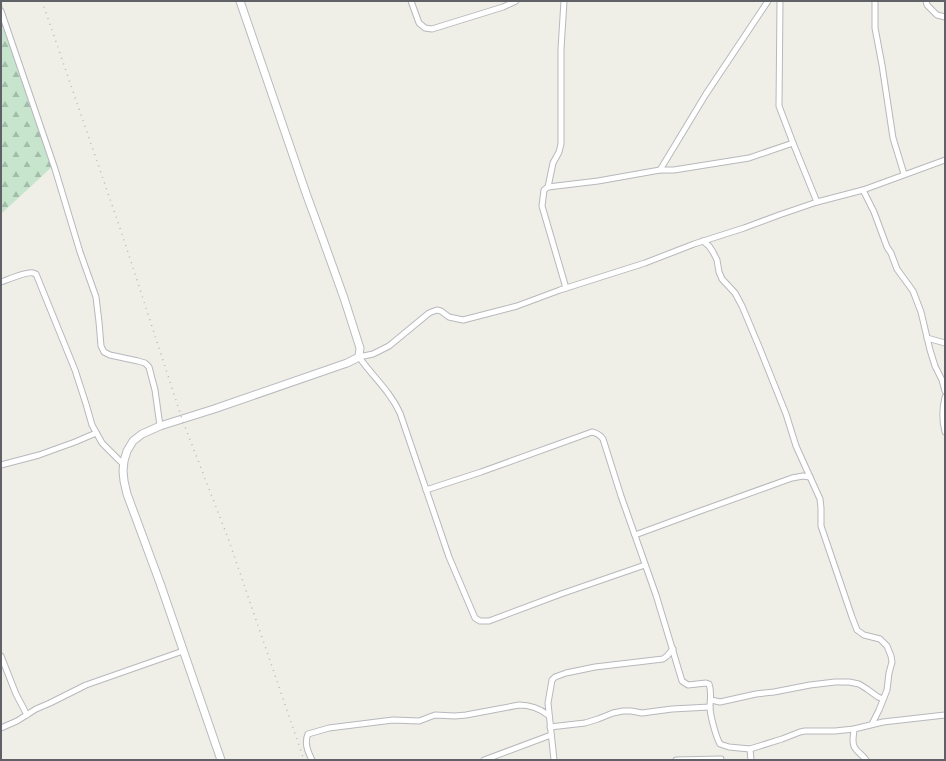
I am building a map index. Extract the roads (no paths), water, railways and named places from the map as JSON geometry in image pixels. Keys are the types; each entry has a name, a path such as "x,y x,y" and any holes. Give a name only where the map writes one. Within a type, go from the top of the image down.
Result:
{"street":[{"path":"240,1 358,339 360,348 359,357 396,403 449,557 475,618 480,621 489,621 645,565"},
{"path":"411,1 419,23 425,28 432,29 503,8 516,1"},
{"path":"564,1 561,49 561,144 559,152 552,163 548,187 544,190 542,206 566,288"},
{"path":"660,170 706,94 768,1"},
{"path":"780,1 779,106 817,202"},
{"path":"874,1 874,28 882,65 893,138 904,174"},
{"path":"926,1 927,5 938,15 945,17"},
{"path":"1,11 53,162 80,252 96,297 101,346 104,352 110,355 145,363 149,367 155,390 160,426"},
{"path":"548,187 598,181 660,170 674,170 749,158 793,143"},
{"path":"221,760 184,651 127,494 124,481 124,465 127,451 134,441 142,434 160,426 339,366 359,357 374,354 389,346 429,313 434,311 441,311 449,317 463,320 517,306 566,288 645,263 703,241 817,202 863,190 945,160"},
{"path":"863,190 874,212 897,270 913,290 921,312 926,338 945,391"},
{"path":"703,241 709,246 717,260 720,276 735,294 742,306 786,414 796,446 820,499 821,526 857,630 864,635 880,639 887,646 891,656 892,662 887,690 872,724"},
{"path":"1,282 25,274 36,274 75,370 92,425 102,443 124,465"},
{"path":"926,338 945,343"},
{"path":"945,397 942,412 945,432"},
{"path":"426,490 592,432 596,433 603,439 621,496 656,595 682,681 688,685 706,683 710,686 710,707 712,719 720,744 729,747 750,748 782,740 805,731 835,731 854,729 872,724 945,715"},
{"path":"1,465 39,455 96,433"},
{"path":"635,536 799,476 810,477"},
{"path":"554,760 548,715 548,703 552,680 555,677 566,673 595,667 663,659 668,656 673,649"},
{"path":"1,728 86,685 184,651"},
{"path":"1,656 16,694 27,714"},
{"path":"711,700 720,702 810,685 842,682 859,684 883,699"},
{"path":"312,760 306,747 306,736 308,734 329,728 393,720 418,721 435,715 454,716 520,705 541,709 548,715"},
{"path":"550,727 585,723 623,711 642,713 685,708 710,707"},
{"path":"854,729 854,747 866,760"},
{"path":"484,760 551,735"},
{"path":"750,748 751,760"},
{"path":"676,760 721,759"}],"railway":[{"path":"42,1 123,237 182,419 228,538 304,760"}]}
